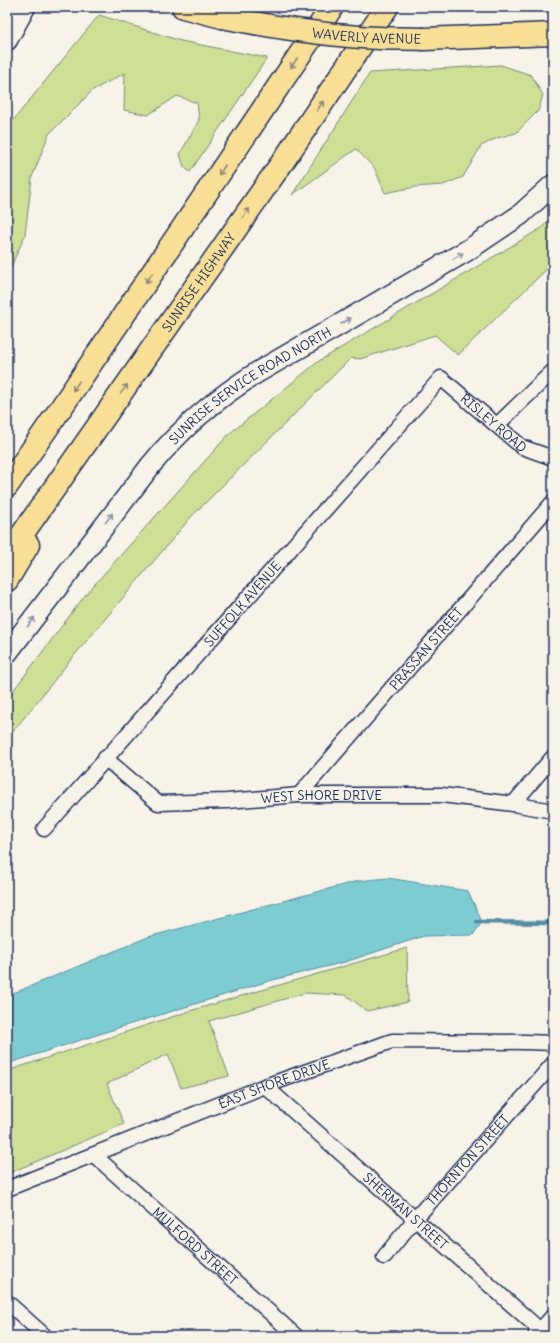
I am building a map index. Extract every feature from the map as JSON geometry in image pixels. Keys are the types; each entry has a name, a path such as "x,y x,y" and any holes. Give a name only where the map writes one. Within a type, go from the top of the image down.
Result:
{"main road":[{"path":"7,40 25,7"},
{"name":"WAVERLY AVENUE","path":"183,7 266,26 378,38 475,37 553,34"},
{"path":"7,486 332,7"},
{"name":"SUNRISE HIGHWAY","path":"7,556 279,166 387,7"},
{"name":"SUNRISE SERVICE ROAD NORTH","path":"7,653 169,443 212,404 235,386 258,372 474,247 520,215 553,185"},
{"path":"7,580 102,421"}],"street":[{"path":"497,425 553,371"},
{"name":"RISLEY ROAD","path":"441,378 522,447 553,458"},
{"name":"SUFFOLK AVENUE","path":"44,829 441,378"},
{"name":"PRASSAN STREET","path":"299,795 553,502"},
{"path":"512,804 553,757"},
{"name":"WEST SHORE DRIVE","path":"105,758 158,802 227,801 299,795 442,795 553,811"},
{"name":"EAST SHORE DRIVE","path":"7,1189 265,1086 392,1041 553,1043"},
{"name":"THORNTON STREET","path":"384,1257 415,1219 553,1064"},
{"name":"SHERMAN STREET","path":"265,1086 415,1219 541,1334"},
{"name":"MULFORD STREET","path":"94,1155 296,1336"},
{"path":"7,1302 45,1336"},
{"path":"541,1334 553,1316"}],"green space":[{"path":"99,15 181,41 267,58 190,172 184,167 180,154 199,120 197,103 177,96 148,115 124,110 125,73 93,90 49,134 32,177 25,235 7,276 7,128"},
{"path":"501,65 531,75 543,95 538,111 516,133 497,138 481,146 463,177 443,185 415,187 385,193 375,169 356,149 292,195 370,73"},
{"path":"553,217 553,263 458,355 435,335 360,359 351,358 191,517 68,663 7,739 7,699 86,594 229,434 319,361 540,229"},
{"path":"407,948 408,1002 367,1011 346,995 305,993 209,1021 229,1076 181,1088 168,1054 107,1084 124,1124 7,1174 7,1071 193,1010"}],"water":[{"path":"388,878 468,891 482,922 473,935 424,936 345,962 269,981 7,1064 7,996 148,937 358,881"}],"waterway":[{"path":"477,922 553,923"}]}
